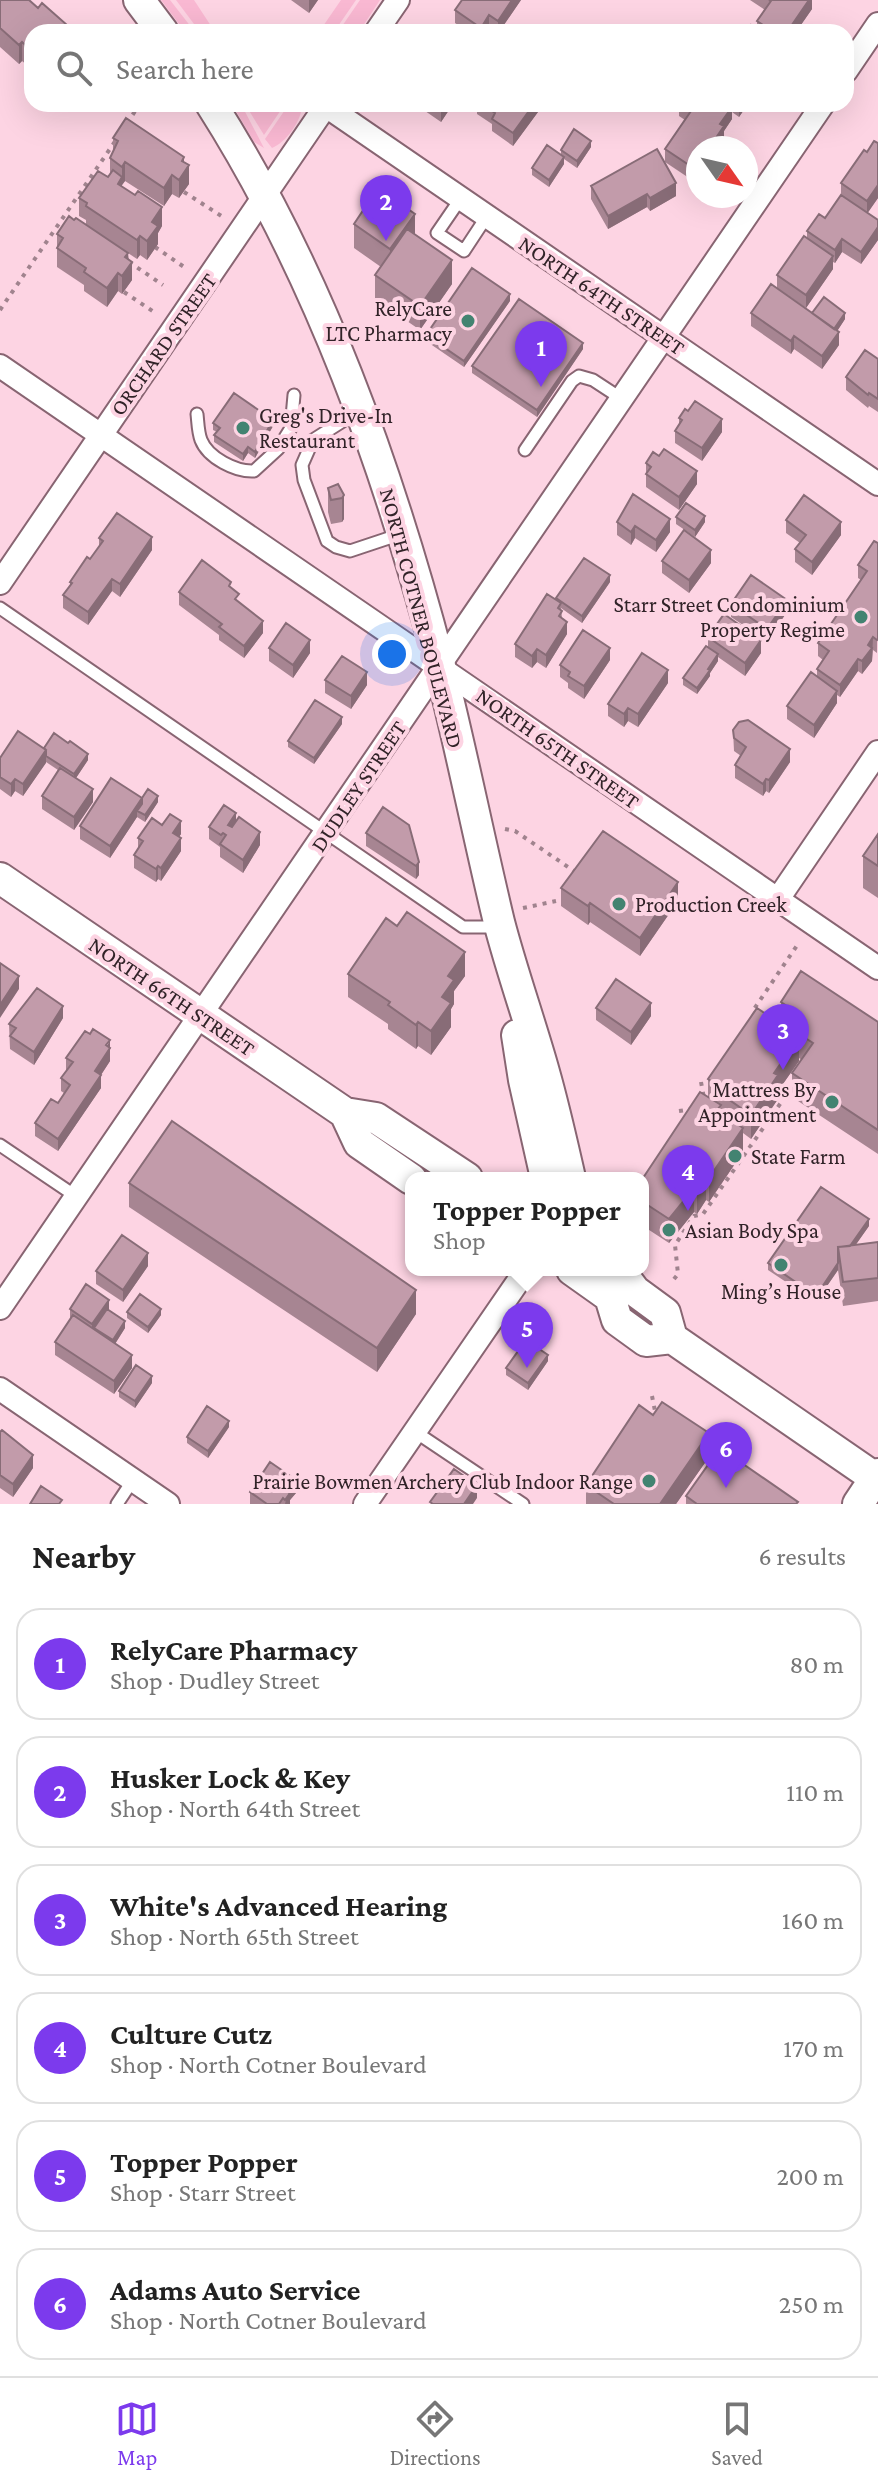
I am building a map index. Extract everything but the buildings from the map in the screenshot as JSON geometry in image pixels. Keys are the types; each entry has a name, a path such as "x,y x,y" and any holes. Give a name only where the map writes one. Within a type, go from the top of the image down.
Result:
{"main road":[{"path":"139,0 157,24"},
{"name":"NORTH COTNER BOULEVARD","path":"216,112 265,197 322,317 360,410 402,534 512,917 569,1172"},
{"name":"NORTH 66TH STREET","path":"0,878 345,1113 376,1118 458,1172"},
{"name":"NORTH COTNER BOULEVARD","path":"512,917 524,1080 545,1172"},
{"name":"NORTH 66TH STREET","path":"345,1113 359,1143 405,1175"},
{"path":"590,1276 621,1286 665,1313 672,1338 877,1477 858,1504"}],"street":[{"path":"382,24 398,0"},
{"path":"854,59 878,24"},
{"name":"ORCHARD STREET","path":"0,583 321,112"},
{"name":"NORTH 64TH STREET","path":"336,112 878,484"},
{"name":"DUDLEY STREET","path":"0,1308 818,112"},
{"name":"NORTH 65TH STREET","path":"0,366 878,968"},
{"path":"778,899 878,752"},
{"path":"365,1504 522,1276"},
{"path":"0,1389 168,1504"}],"lane":[{"path":"461,198 437,233 464,251 487,216"},
{"path":"525,450 572,381 579,376 593,380 622,399"},
{"path":"197,414 201,439 207,450 236,469 254,471 278,449 291,428 294,395"},
{"path":"360,410 313,440 302,465 304,480 327,541 336,547 350,551 402,534"},
{"path":"0,608 463,927 512,917"},
{"path":"0,1145 77,1197"},
{"path":"414,1431 523,1504"},
{"path":"117,1504 133,1480"}],"path":[{"path":"0,310 134,112"},
{"path":"184,192 228,221"},
{"path":"63,216 76,225"},
{"path":"155,247 192,273"},
{"path":"126,259 163,285"},
{"path":"124,292 162,317"},
{"path":"505,829 515,831 578,874"},
{"path":"512,917 556,901"},
{"path":"763,1019 752,1012 798,944"},
{"path":"674,1279 678,1274 675,1245 694,1216 703,1214 798,1078"},
{"path":"679,1111 700,1108 704,1098 701,1082"},
{"path":"652,1396 656,1416"}],"shaded area":[{"path":"161,0 170,0 189,24 179,24"},
{"path":"176,0 194,0 210,24 194,24"},
{"path":"341,0 356,0 340,24 324,24"},
{"path":"360,0 380,0 364,24 344,24"},
{"path":"237,112 245,112 264,148 254,142"},
{"path":"250,112 280,112 264,135"},
{"path":"284,112 301,112 288,136 277,145 272,148 265,139"}],"place":[{"name":"Husker Lock & Key","path":"386,241"},
{"name":"RelyCare LTC Pharmacy","path":"468,321"},
{"name":"RelyCare Pharmacy","path":"541,387"},
{"name":"Greg's Drive-In Restaurant","path":"243,428"},
{"name":"Starr Street Condominium Property Regime","path":"861,617"},
{"name":"Production Creek","path":"619,904"},
{"name":"White's Advanced Hearing","path":"783,1070"},
{"name":"Mattress By Appointment","path":"832,1102"},
{"name":"State Farm","path":"735,1156"},
{"name":"Culture Cutz","path":"688,1211"},
{"name":"Asian Body Spa","path":"669,1230"},
{"name":"Ming’s House","path":"781,1265"},
{"name":"Topper Popper","path":"527,1368"},
{"name":"Prairie Bowmen Archery Club Indoor Range","path":"649,1481"},
{"name":"Adams Auto Service","path":"726,1488"}]}
